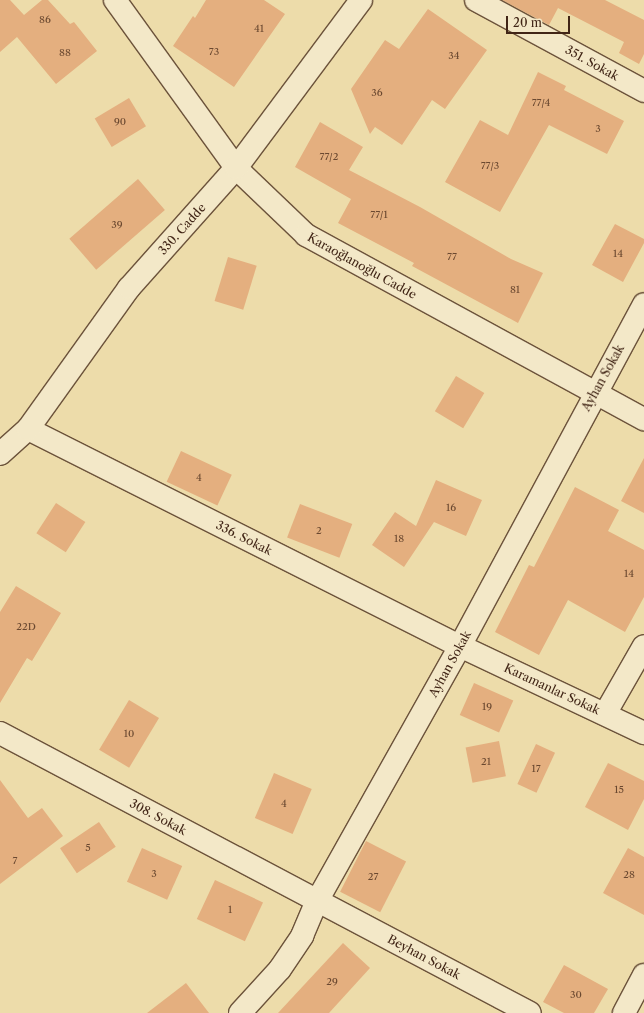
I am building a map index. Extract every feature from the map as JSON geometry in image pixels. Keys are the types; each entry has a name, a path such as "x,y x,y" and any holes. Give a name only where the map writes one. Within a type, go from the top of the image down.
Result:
{"street":[{"name":"Karaoğlanoğlu Cadde","path":"115,0 236,168 306,235 595,393 644,418"},
{"name":"330. Cadde","path":"0,454 28,429 129,288 236,168 361,0"},
{"name":"351. Sokak","path":"476,0 644,91"},
{"name":"Ayhan Sokak","path":"240,1013 280,969 302,936 317,901 460,646 644,304"},
{"name":"336. Sokak","path":"28,429 460,646"},
{"name":"Karamanlar Sokak","path":"460,646 644,733"},
{"path":"605,714 644,646"},
{"name":"308. Sokak","path":"0,733 317,901"},
{"name":"Beyhan Sokak","path":"317,901 530,1013"},
{"path":"624,1013 644,975"}],"building":[{"path":"0,0 10,0 24,15 42,0 48,0 70,24 74,22 97,51 56,84 17,37 0,52"},
{"path":"206,0 264,0 285,14 234,87 173,46 193,16 195,18"},
{"path":"502,0 605,0 644,20 644,54 639,64 619,53 624,42 558,8 549,25"},
{"path":"428,9 487,50 445,109 432,100 402,145 375,127 370,134 351,89 385,40 399,49"},
{"path":"538,72 566,86 564,90 624,121 607,154 549,125 500,212 445,182 480,120 508,135"},
{"path":"129,98 146,126 112,147 95,119"},
{"path":"320,122 363,147 349,170 420,207 511,259 543,273 518,323 412,266 414,263 338,223 351,199 295,167"},
{"path":"138,179 165,210 96,270 69,239"},
{"path":"615,224 644,239 644,243 623,282 592,265"},
{"path":"228,257 257,266 243,310 215,301"},
{"path":"456,376 484,393 463,428 435,411"},
{"path":"181,451 232,475 217,505 167,482"},
{"path":"644,458 644,513 621,501"},
{"path":"436,480 482,500 466,536 434,522 404,567 372,545 395,512 416,526"},
{"path":"575,487 619,510 608,531 644,550 644,597 625,632 568,600 539,655 495,632 529,565 534,567"},
{"path":"56,503 85,522 66,552 36,533"},
{"path":"300,504 352,524 339,558 287,538"},
{"path":"16,586 61,613 32,661 27,658 0,703 0,612"},
{"path":"474,683 513,700 499,732 460,715"},
{"path":"129,700 159,718 129,768 99,750"},
{"path":"499,741 506,776 472,783 466,747"},
{"path":"536,744 555,753 536,793 517,784"},
{"path":"608,763 644,781 644,799 628,830 585,807"},
{"path":"274,773 312,789 293,834 255,818"},
{"path":"0,780 28,818 42,808 63,836 0,884"},
{"path":"99,822 116,847 77,873 60,848"},
{"path":"366,841 406,861 380,912 340,892"},
{"path":"142,848 182,866 167,900 127,882"},
{"path":"628,848 644,857 644,915 603,893"},
{"path":"215,880 263,902 245,941 197,919"},
{"path":"343,943 370,968 329,1013 278,1013"},
{"path":"564,965 608,989 594,1013 564,1013 543,1002"},
{"path":"186,983 209,1013 147,1013"}]}
